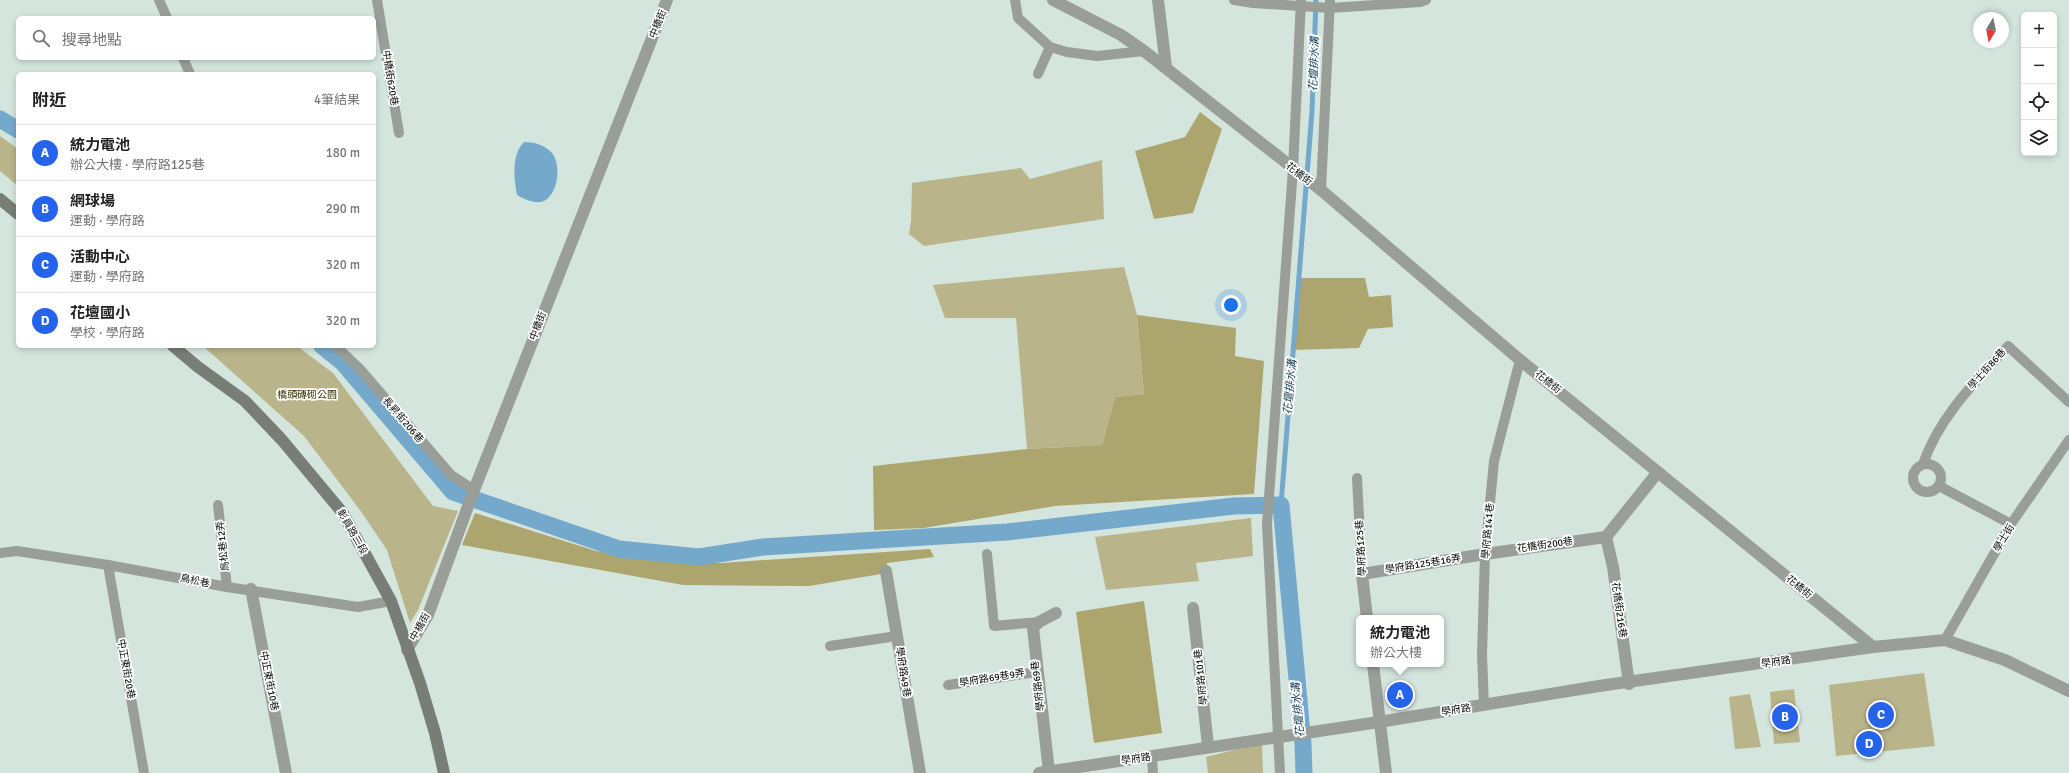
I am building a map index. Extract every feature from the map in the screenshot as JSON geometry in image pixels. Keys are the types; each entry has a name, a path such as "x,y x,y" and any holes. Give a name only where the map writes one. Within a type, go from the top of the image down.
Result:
{"main road":[{"path":"0,199 16,212"},
{"name":"彰員路二段","path":"175,348 198,367 245,401 282,440 342,512 391,601 422,690 444,773"}],"street":[{"name":"中橋街","path":"407,650 428,615 464,514 667,0"},
{"name":"花橋街","path":"1053,0 1122,36 1144,50 1166,67 1321,190 1520,360 1873,647"},
{"path":"1158,0 1166,67"},
{"path":"1606,538 1658,472"},
{"name":"花橋街200巷","path":"1485,554 1606,538"},
{"name":"花橋街216巷","path":"1606,538 1613,567 1629,684"},
{"name":"學府路125巷16弄","path":"1362,574 1485,554"},
{"name":"學府路49巷","path":"886,570 920,773"},
{"name":"學府路125巷","path":"1362,574 1368,615"},
{"name":"中正東街10巷","path":"252,589 286,773"},
{"name":"學府路101巷","path":"1193,608 1208,746"},
{"path":"1038,622 1056,613"},
{"name":"學府路69巷","path":"1038,622 1033,628 1046,773"},
{"path":"1873,647 1945,640 2005,660 2069,691"},
{"name":"學府路","path":"1046,773 1152,757 1208,746 1292,735 1873,647"},
{"path":"1373,667 1386,773"}],"lane":[{"path":"159,0 166,16"},
{"name":"中橋街620巷","path":"377,0 399,133"},
{"path":"1015,0 1018,18 1050,47 1067,52 1097,56 1144,50"},
{"path":"1234,0 1253,3 1330,4 1420,2 1426,0"},
{"path":"1280,773 1267,524 1293,169 1301,3"},
{"path":"1321,190 1330,4"},
{"path":"1038,74 1050,47"},
{"path":"184,60 189,72"},
{"name":"學士街86巷","path":"1923,464 1927,453 1954,405 2008,346 2069,402"},
{"name":"長昇街206巷","path":"338,348 360,369 451,475 474,490"},
{"name":"學府路141巷","path":"1484,705 1482,655 1485,554 1494,461 1520,360"},
{"name":"學士街","path":"1945,640 2011,524 2069,440"},
{"path":"1928,463 1937,467 1942,476 1939,486 1928,492 1923,492 1913,483 1913,474 1919,466 1923,464 1928,463"},
{"name":"學府路125巷","path":"1357,478 1362,574"},
{"path":"1939,486 2011,524"},
{"name":"鳥松巷12弄","path":"218,505 228,587"},
{"name":"鳥松巷","path":"0,553 17,551 108,565 228,587 252,589 358,606 391,601"},
{"path":"987,554 994,626 1038,622"},
{"name":"中正東街20巷","path":"108,565 144,773"},
{"path":"830,646 897,636"},
{"name":"學府路69巷9弄","path":"948,685 1037,672"},
{"path":"1152,757 1153,773"}],"green space":[{"path":"0,136 16,148 16,184 0,171"},
{"path":"1102,160 1104,219 924,246 909,234 911,221 912,183 1021,168 1030,179"},
{"path":"1124,267 1137,315 1144,394 1115,397 1102,445 1027,449 1016,318 945,318 933,285"},
{"name":"橋頭磚砌公園","path":"205,348 300,348 333,373 433,506 458,511 418,610 410,623 387,550 360,510 304,436"},
{"path":"1251,518 1253,556 1196,563 1199,581 1106,590 1095,537"},
{"path":"1924,673 1935,746 1836,756 1829,685"},
{"path":"1794,689 1800,742 1774,744 1770,692"},
{"path":"1750,694 1761,747 1735,749 1729,697"},
{"path":"1262,743 1263,773 1208,773 1206,757"}],"shaded area":[{"path":"1200,112 1222,129 1193,213 1154,219 1135,151 1185,137"},
{"path":"1299,278 1365,278 1369,297 1391,295 1393,327 1368,329 1359,348 1291,350"},
{"path":"1137,315 1236,328 1235,356 1264,361 1254,494 1055,506 924,528 874,530 873,466 1027,449 1102,445 1115,397 1144,394"},
{"path":"475,513 596,551 663,561 721,563 930,549 934,557 887,563 887,573 809,586 683,585 462,545"},
{"path":"1144,601 1162,733 1094,743 1076,612"}],"water":[{"path":"524,142 535,143 549,150 555,158 557,165 557,180 555,188 547,199 541,202 531,201 517,195 514,167 517,154"}],"waterway":[{"name":"花壇排水溝","path":"1281,505 1312,111 1316,0"},
{"path":"0,119 16,129"},
{"path":"324,348 343,363 453,492 619,549 699,557 763,547 1007,532 1234,506 1281,505 1303,744 1304,773"}],"place":[{"name":"統力電池","path":"1400,695"},
{"name":"活動中心","path":"1881,715"},
{"name":"網球場","path":"1785,717"},
{"name":"花壇國小","path":"1869,744"}]}
